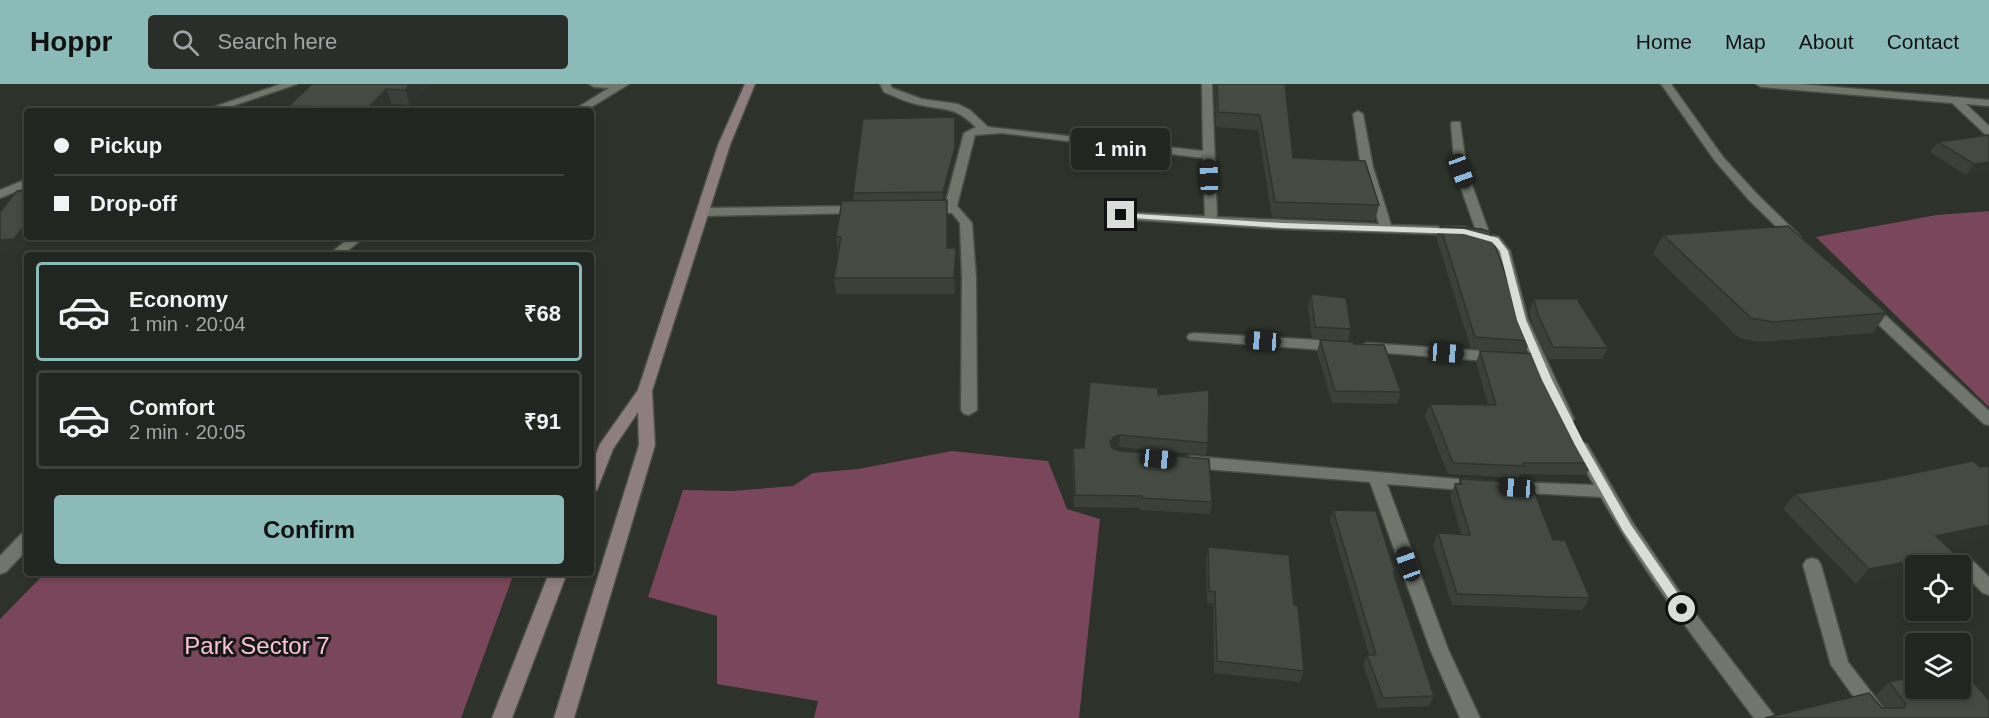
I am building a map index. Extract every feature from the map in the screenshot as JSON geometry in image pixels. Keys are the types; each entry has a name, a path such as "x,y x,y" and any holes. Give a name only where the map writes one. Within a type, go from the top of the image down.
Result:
{"street":[{"path":"216,108 292,84"},
{"path":"594,84 623,85"},
{"path":"594,478 606,448 645,391 724,145 750,84"},
{"path":"885,84 888,90 909,99 954,106 966,112 984,129"},
{"path":"1207,84 1211,221"},
{"path":"1666,84 1719,159 1753,197 1808,250"},
{"path":"1761,84 1989,103"},
{"path":"582,108 623,85"},
{"path":"1954,99 1989,132"},
{"path":"1358,114 1367,167 1386,228"},
{"path":"1456,124 1461,171 1484,236"},
{"path":"951,207 970,133 984,129 1209,155"},
{"path":"5,192 24,184"},
{"path":"5,192 24,192"},
{"path":"917,208 951,207 956,209 966,223 969,278 969,410"},
{"path":"702,212 871,210"},
{"path":"1121,215 1464,231 1495,240 1504,251 1521,320 1526,359 1580,445 1627,528 1682,609 1766,718"},
{"path":"338,252 355,240"},
{"path":"1857,297 1989,420"},
{"path":"1194,337 1526,359"},
{"path":"564,718 647,445 645,391"},
{"path":"1177,461 1377,478 1605,491"},
{"path":"1377,478 1439,649 1470,718"},
{"path":"0,567 24,542"},
{"path":"1812,565 1840,665 1881,718"},
{"path":"1971,570 1989,588"},
{"path":"502,718 557,576"}],"green space":[{"path":"1989,211 1989,407 1816,237 1937,215"},
{"path":"952,451 1048,461 1067,509 1100,519 1079,718 814,718 818,701 717,684 717,616 648,597 683,490 732,491 793,486 813,473 858,469"},
{"name":"Park Sector 7","path":"42,576 513,576 461,718 0,718 0,619"}],"building":[{"path":"312,84 410,84 405,90 386,89 368,108 289,106"},
{"path":"1217,84 1285,84 1293,158 1365,161 1379,205 1275,202 1260,115 1218,112"},
{"path":"955,117 955,147 943,192 853,193 863,119"},
{"path":"1989,135 1989,162 1974,164 1938,142"},
{"path":"24,190 24,226 14,239 0,240 0,212 17,191"},
{"path":"947,200 947,248 956,248 954,278 834,278 841,237 836,237 842,201"},
{"path":"1440,226 1482,229 1490,232 1530,341 1475,337"},
{"path":"1788,226 1887,313 1773,322 1751,318 1663,235"},
{"path":"1311,294 1346,298 1351,329 1315,327"},
{"path":"1534,299 1577,299 1608,348 1553,347 1538,315"},
{"path":"1320,340 1384,345 1401,392 1335,391"},
{"path":"1480,351 1537,354 1557,403 1560,403 1593,463 1523,463 1524,466 1453,463 1430,404 1496,405"},
{"path":"1090,382 1158,388 1158,395 1209,390 1208,443 1120,435 1114,437 1110,442 1112,448 1120,451 1209,459 1212,502 1142,498 1142,496 1075,495 1073,448 1084,448"},
{"path":"1973,461 1980,467 1989,466 1989,525 1936,536 1954,553 1905,555 1905,562 1869,569 1795,494 1876,481"},
{"path":"1460,479 1531,483 1553,540 1565,540 1590,598 1457,594 1438,533 1470,535 1455,484 1462,484"},
{"path":"1333,510 1376,511 1395,572 1393,572 1434,696 1383,698 1367,655 1376,655"},
{"path":"1208,547 1289,555 1294,605 1298,606 1304,671 1217,661 1215,592 1209,591"},
{"path":"1905,678 1905,699 1971,699 1971,680 1989,700 1989,718 1765,718 1869,693 1882,708 1904,708 1906,704 1889,682"}],"route":[{"path":"1121,215 1282,225 1464,231 1495,240 1504,251 1521,320 1547,380 1580,445 1627,528 1682,609"}]}
